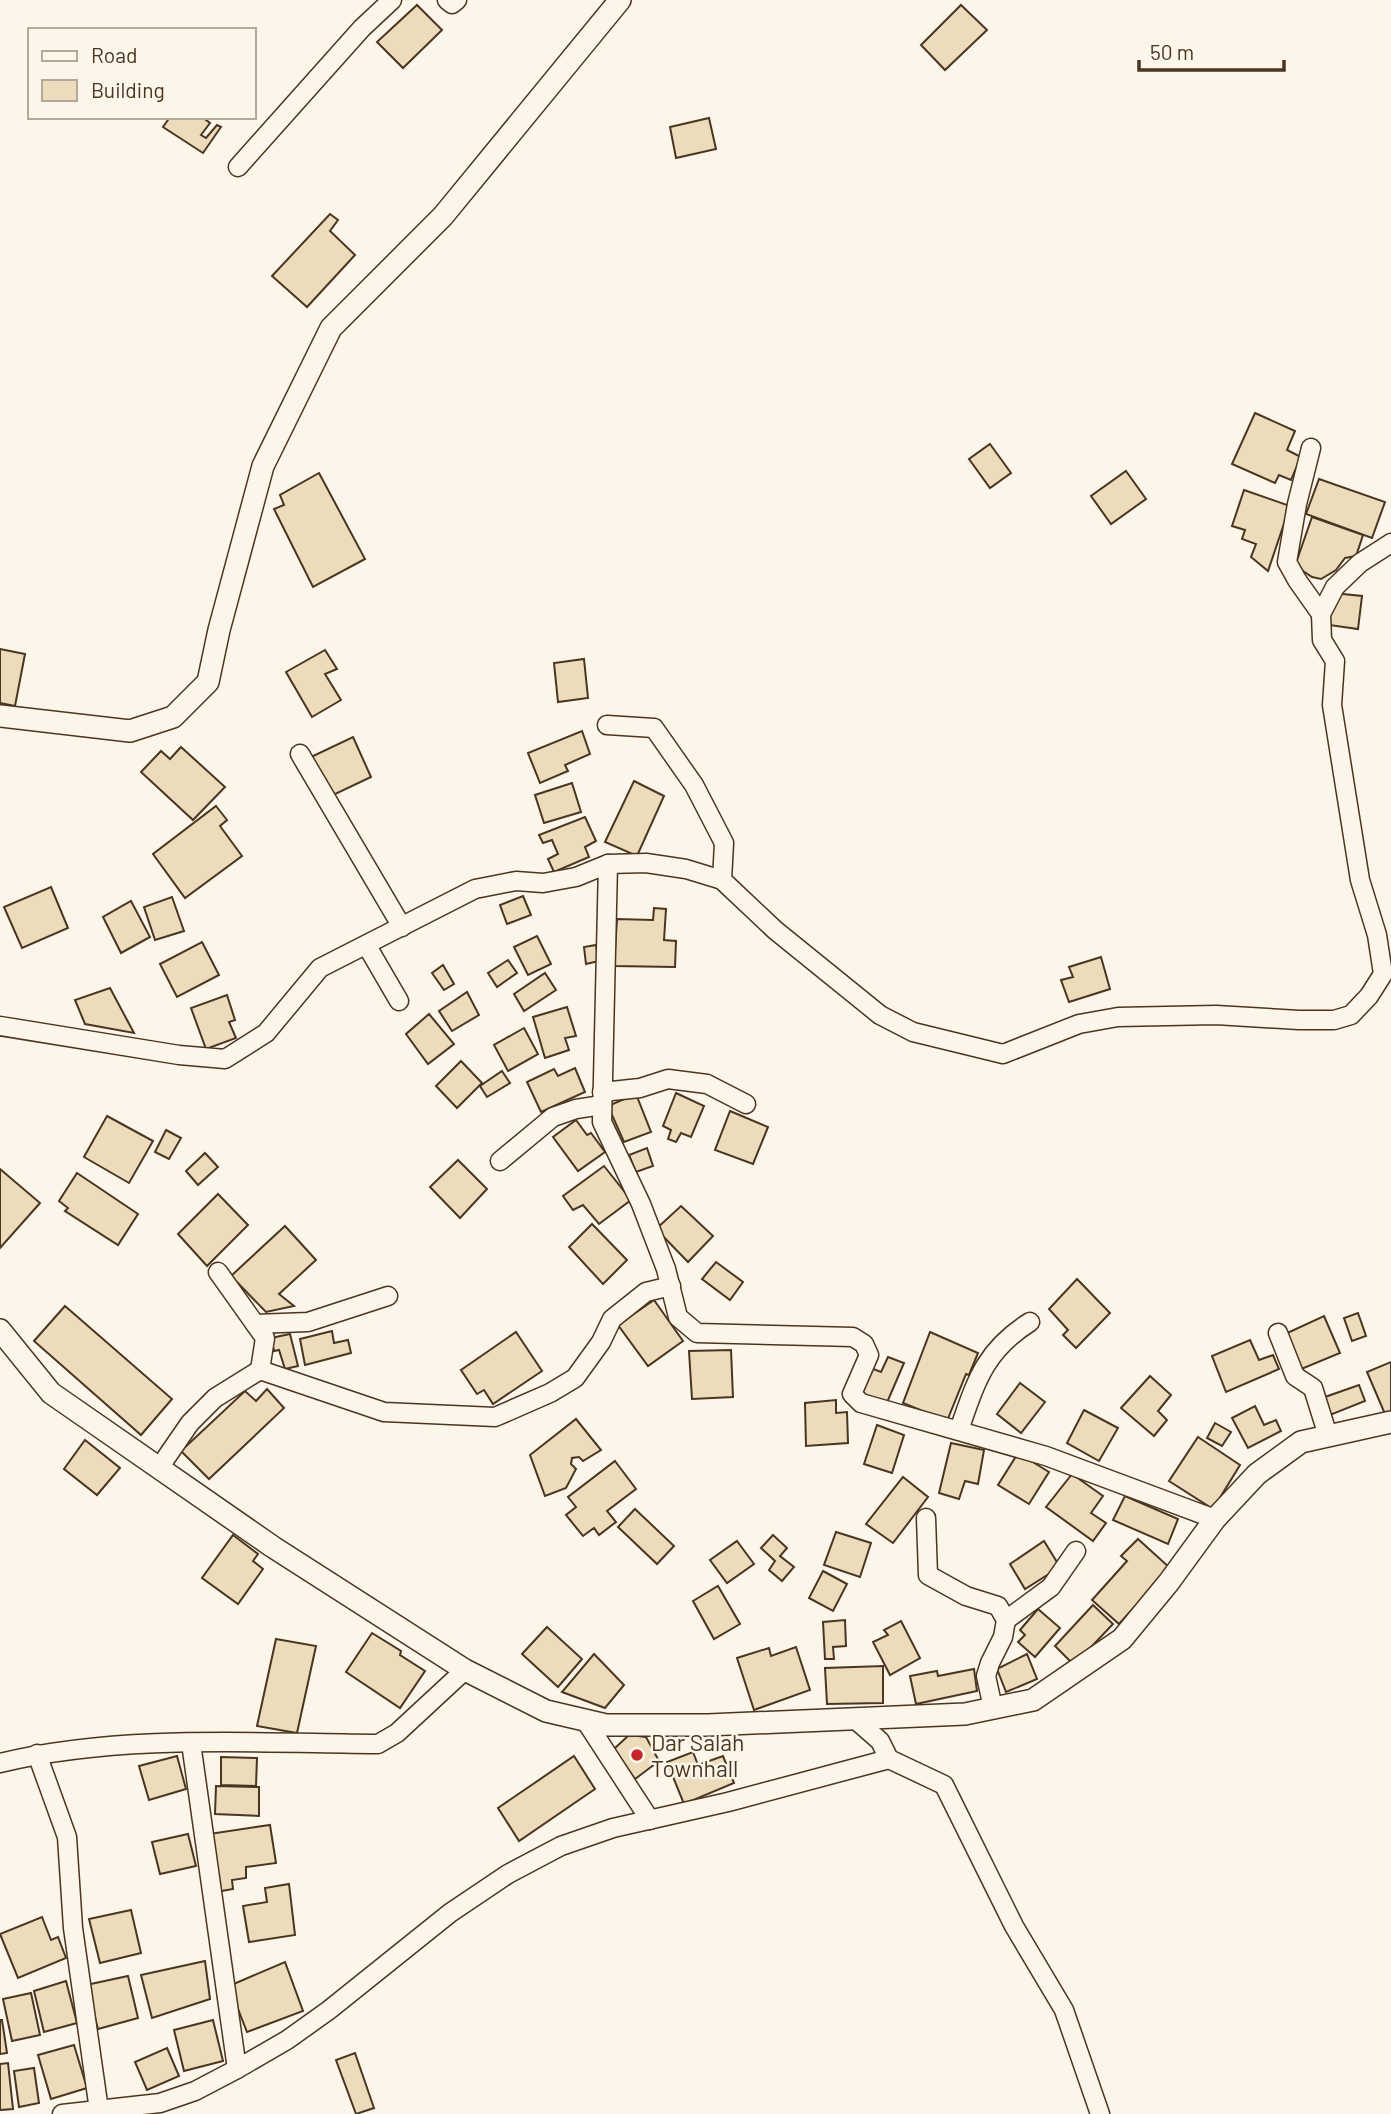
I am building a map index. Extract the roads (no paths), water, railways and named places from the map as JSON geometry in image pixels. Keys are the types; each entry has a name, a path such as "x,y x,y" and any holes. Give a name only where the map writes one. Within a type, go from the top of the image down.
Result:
{"street":[{"path":"238,167 362,28 392,0"},
{"path":"447,0 452,4 457,0"},
{"path":"0,716 130,731 173,717 208,682 219,630 264,466 331,328 443,216 620,0"},
{"path":"1311,448 1297,504 1287,562 1321,614"},
{"path":"0,1026 179,1055 225,1059 266,1033 320,968 475,889 516,881 543,883 576,877 608,864 646,863 686,869 722,880 775,930 880,1015 913,1032 1003,1054 1079,1024 1118,1017 1216,1015 1334,1020 1351,1015 1369,996 1383,974 1377,935 1360,880 1332,705 1335,661 1322,640 1321,614 1335,586 1360,563 1391,543"},
{"path":"607,725 654,728 694,785 724,843 722,880"},
{"path":"300,754 402,927"},
{"path":"608,864 602,1122 641,1204 671,1286 678,1317 697,1333 853,1337 864,1344 869,1355 852,1394 861,1404 1046,1456 1215,1519"},
{"path":"367,946 399,1001"},
{"path":"500,1161 552,1117 668,1079 707,1084 746,1104"},
{"path":"159,1468 190,1423 215,1398 260,1370 265,1338 218,1272"},
{"path":"260,1370 384,1412 495,1417 550,1393 575,1378 601,1342 612,1319 646,1292 671,1286"},
{"path":"255,1324 308,1322 388,1296"},
{"path":"960,1430 986,1362 1012,1333 1030,1322"},
{"path":"0,1330 51,1393 273,1547 465,1670 545,1711 606,1725 708,1725 965,1714 1033,1700 1122,1639 1170,1583 1215,1519 1257,1474 1301,1442 1391,1422"},
{"path":"1279,1334 1295,1376 1313,1388 1328,1436"},
{"path":"926,1518 928,1575 966,1596 998,1606 1006,1620 1003,1637 986,1676 993,1708"},
{"path":"1006,1620 1051,1587 1076,1551"},
{"path":"0,1763 37,1754 155,1743 378,1744 397,1733 465,1670"},
{"path":"584,1720 650,1819"},
{"path":"856,1720 880,1741 889,1759 943,1785 1014,1926 1065,2010 1100,2114"},
{"path":"191,1743 237,2069"},
{"path":"37,1754 67,1837 73,1928 99,2110"},
{"path":"62,2114 99,2110 160,2109 237,2069 287,2040 329,2010 450,1913 508,1874 561,1846 612,1828 728,1802 889,1759"}],"place":[{"name":"Dar Salah Townhall","path":"637,1755"}]}
